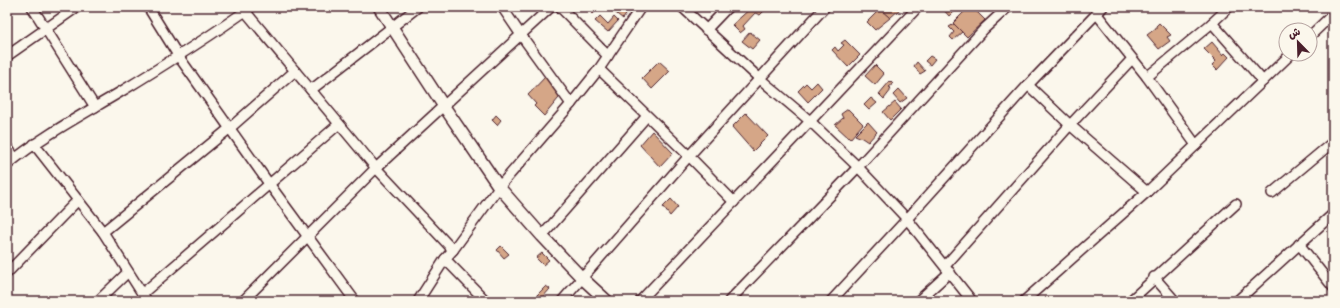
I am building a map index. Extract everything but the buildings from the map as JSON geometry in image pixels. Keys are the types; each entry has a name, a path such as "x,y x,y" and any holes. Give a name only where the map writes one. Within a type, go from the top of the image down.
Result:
{"street":[{"path":"32,7 96,107"},
{"path":"7,56 77,7"},
{"path":"148,7 179,57 352,300"},
{"path":"380,7 443,105 500,186 542,236 582,278 607,301"},
{"path":"311,90 418,7"},
{"path":"502,7 571,104"},
{"path":"243,301 376,168 551,7"},
{"path":"560,7 608,56"},
{"path":"418,301 446,259 500,186 571,104 599,69 640,7"},
{"path":"682,7 759,78 810,121 858,167 908,219 972,301"},
{"path":"706,30 728,7"},
{"path":"562,301 759,78 825,7"},
{"path":"640,301 918,7"},
{"path":"729,301 858,167 984,29 1008,7"},
{"path":"1148,78 1212,23 1228,7"},
{"path":"7,165 34,144 179,57 248,9 295,71 376,168 453,250"},
{"path":"831,301 908,219 1028,85 1099,10 1132,59 1148,78 1196,145"},
{"path":"1318,28 1333,14"},
{"path":"1212,23 1263,81"},
{"path":"918,301 948,269 1070,124 1132,59"},
{"path":"1024,301 1147,192 1283,62"},
{"path":"599,69 690,156 734,202"},
{"path":"102,232 230,128 295,71"},
{"path":"1028,85 1147,192"},
{"path":"542,236 647,116"},
{"path":"34,144 102,232 145,297 340,124"},
{"path":"1272,193 1333,142"},
{"path":"7,147 15,158"},
{"path":"7,273 78,200"},
{"path":"1130,301 1154,277 1236,204"},
{"path":"1237,301 1333,214"},
{"path":"1299,244 1333,287"},
{"path":"446,259 486,301"},
{"path":"98,301 128,272"},
{"path":"1154,277 1175,301"}]}
